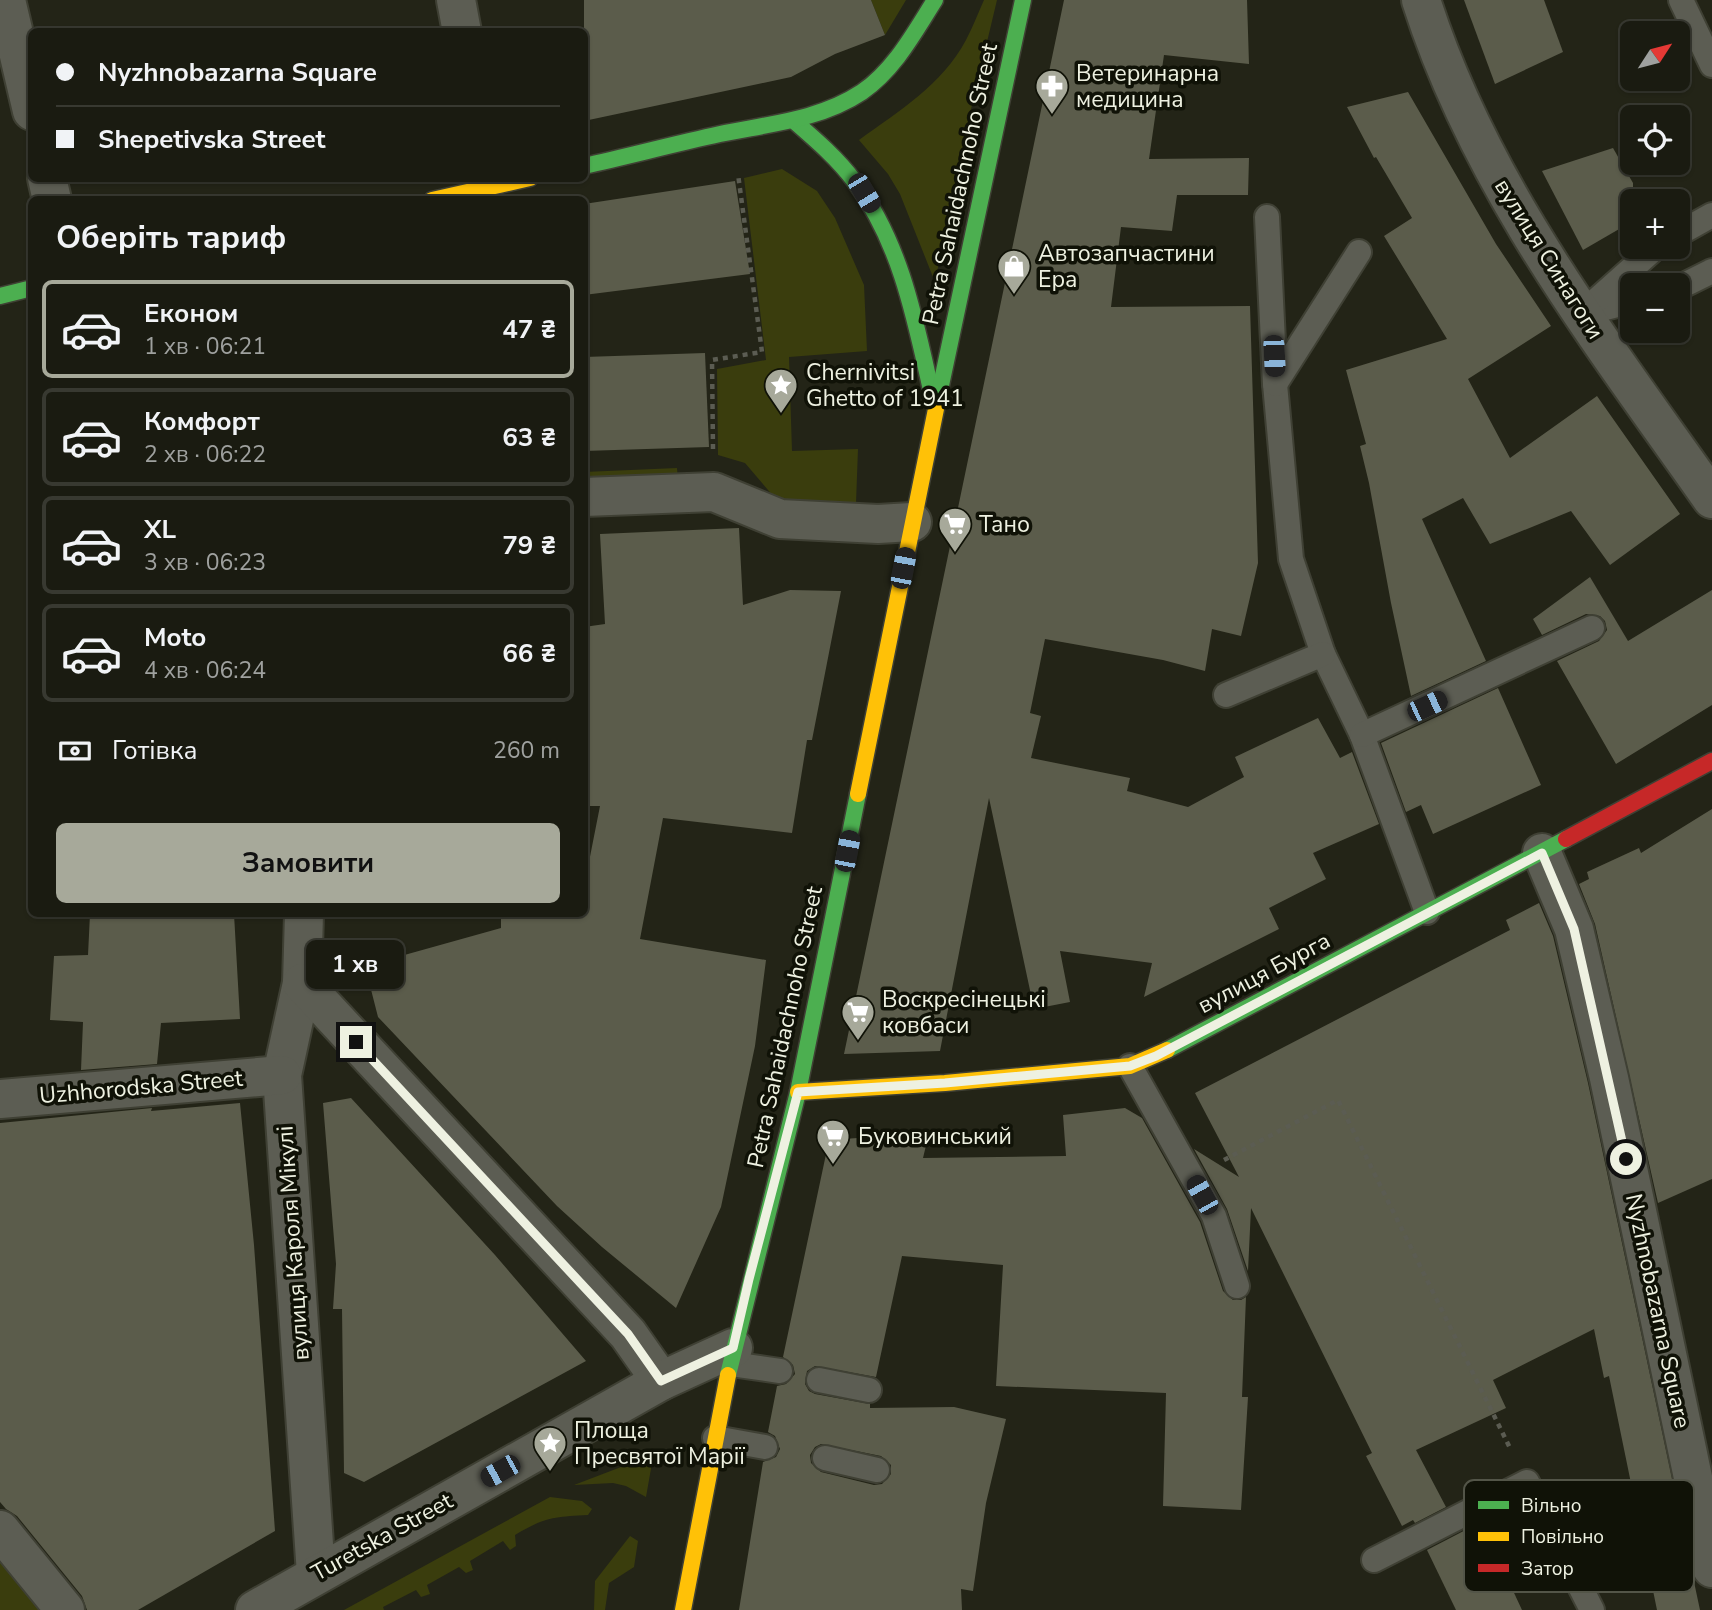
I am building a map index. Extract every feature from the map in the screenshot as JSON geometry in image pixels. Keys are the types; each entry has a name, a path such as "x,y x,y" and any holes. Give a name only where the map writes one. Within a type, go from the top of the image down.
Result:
{"main road":[{"path":"588,165 731,132 794,121 820,113 878,79 905,47 935,0"},
{"name":"Petra Sahaidachnoho Street","path":"683,1610 715,1438 749,1279 798,1092 912,522 1023,0"},
{"path":"794,121 841,163 883,224 900,263 936,410"},
{"path":"448,196 502,182"},
{"path":"0,296 28,289"},
{"name":"вулиця Бурга","path":"798,1092 945,1083 1130,1066 1156,1056 1712,761"}],"street":[{"path":"6,0 28,94"},
{"path":"456,0 461,28"},
{"name":"вулиця Синагоги","path":"1421,0 1434,43 1456,97 1540,251 1581,314 1712,499"},
{"path":"588,497 714,492 780,519 878,524 912,522"},
{"name":"Nyzhnobazarna Square","path":"1542,853 1574,929 1609,1078 1694,1480"},
{"name":"вулиця Кароля Мікулі","path":"304,917 302,983 282,1075 316,1574"},
{"path":"302,983 628,1334 661,1381"},
{"name":"Uzhhorodska Street","path":"0,1099 282,1075"},
{"name":"Turetska Street","path":"255,1610 661,1381 732,1356"},
{"name":"Nyzhnobazarna Square","path":"1694,1482 1712,1568"},
{"path":"0,1530 65,1610"}],"lane":[{"path":"1681,0 1712,65"},
{"path":"1690,227 1712,215"},
{"path":"1266,217 1275,384 1291,559 1324,654 1362,735 1427,912"},
{"path":"1275,384 1359,252"},
{"path":"1581,314 1643,259"},
{"path":"1690,282 1712,271"},
{"path":"1581,314 1620,304"},
{"path":"1362,735 1592,628"},
{"path":"1226,695 1324,654"},
{"path":"1130,1066 1214,1216 1237,1286"},
{"path":"732,1356 780,1371"},
{"path":"819,1380 869,1390"},
{"path":"715,1438 765,1447"},
{"path":"825,1458 877,1470"},
{"path":"1374,1560 1464,1514"},
{"path":"1583,1592 1592,1610"}],"path":[{"path":"714,492 712,360 762,352 739,180"},
{"path":"1215,1152 1222,1161 1338,1100 1526,1480"}],"green space":[{"path":"871,0 906,0 885,35"},
{"path":"984,0 997,0 967,126 935,282 900,194 888,174 859,140 918,96 945,71 966,40"},
{"path":"782,169 817,191 835,218 864,285 867,351 789,357 792,451 858,449 856,503 785,510 745,463 718,455 717,369 766,360 744,178"},
{"path":"677,468 678,481 588,485 588,472"},
{"path":"648,1459 652,1463 646,1497 626,1486 613,1483 574,1485"},
{"path":"550,1497 582,1501 592,1509 588,1515 550,1519 525,1529 515,1535 516,1546 510,1550 503,1541 470,1561 473,1570 466,1573 459,1567 427,1585 430,1594 421,1597 416,1590 383,1607 384,1610 344,1610"},
{"path":"630,1536 638,1541 634,1567 609,1583 605,1610 594,1610 595,1581"},
{"path":"0,1544 47,1610 0,1610"}],"building":[{"path":"584,0 871,0 885,35 835,54 791,77 588,120 588,28 584,28"},
{"path":"1064,0 1247,0 1249,64 1164,55 1149,159 1249,158 1248,195 1177,195 1172,231 1121,227 1111,307 1250,306 1258,563 1241,636 1212,629 1205,671 1163,660 1045,639 1030,713 1041,716 1031,758 1130,778 1127,791 1188,807 1244,777 1235,757 1318,718 1340,758 1352,752 1379,824 1313,853 1326,879 1269,908 1279,929 1144,997 1152,963 1060,951 1070,1002 1034,1009 989,798 940,1051 844,1054"},
{"path":"1464,0 1544,0 1563,52 1495,84"},
{"path":"1408,92 1496,244 1551,326 1468,379 1510,458 1597,396 1680,514 1610,565 1571,511 1490,544 1463,498 1422,519 1486,661 1411,696 1360,446 1366,444 1346,370 1447,339 1384,236 1412,218 1376,157 1374,158 1347,107"},
{"path":"1613,148 1620,160 1620,175 1628,175 1633,183 1633,189 1620,189 1620,229 1583,250 1542,171"},
{"path":"735,181 750,274 588,294 588,203"},
{"path":"705,353 709,447 588,451 588,357"},
{"path":"739,528 743,605 790,590 841,591 812,740 807,740 792,833 663,818 640,939 766,960 755,1046 721,1207 676,1308 557,1206 378,1017 365,966 501,928 501,917 588,917 588,867 600,806 588,806 588,626 605,624 600,534"},
{"path":"1590,577 1628,641 1712,590 1712,705 1616,764 1557,661 1599,641 1607,630 1605,621 1600,616 1586,614 1542,635 1533,619"},
{"path":"1498,688 1541,785 1433,834 1421,805 1406,812 1381,743"},
{"path":"1712,809 1712,1179 1658,1203 1595,924 1579,884 1589,879 1587,872 1639,848 1641,853"},
{"path":"1539,903 1553,936 1588,1083 1672,1480 1630,1480 1609,1376 1604,1378 1594,1329 1493,1380 1506,1408 1416,1450 1446,1507 1415,1523 1413,1520 1402,1526 1366,1456 1372,1453 1251,1208 1248,1271 1227,1209 1194,1149 1239,1177 1195,1093 1510,930 1506,920"},
{"path":"90,917 234,917 240,1019 161,1023 157,1064 81,1070 83,1022 50,1020 54,956 88,955"},
{"path":"351,1098 495,1255 586,1361 364,1482 344,1473 342,1309 333,1309 336,1264 323,1103"},
{"path":"240,1103 254,1245 275,1531 138,1610 87,1610 82,1596 17,1516 0,1502 0,1123 152,1108 151,1111"},
{"path":"1125,1108 1142,1118 1200,1222 1223,1291 1233,1300 1246,1297 1242,1397 1248,1397 1241,1510 1163,1506 1166,1393 996,1386 1003,1265 902,1256 876,1377 815,1366 807,1371 805,1384 809,1391 815,1394 870,1404 870,1408 954,1407 1006,1419 986,1503 973,1591 961,1589 962,1610 739,1610 763,1462 776,1457 780,1449 775,1436 768,1432 777,1386 786,1384 795,1374 793,1365 783,1357 829,1140 929,1133 923,1158 1066,1156 1063,1115","holes":["821,1444 881,1456 891,1465 891,1474 882,1484 874,1485 821,1472 811,1463 810,1455 815,1447"]},
{"path":"1464,1531 1464,1592 1514,1592 1522,1610 1456,1610 1427,1550"},
{"path":"1694,1582 1700,1610 1657,1610 1653,1592 1694,1592"}],"traffic: fast":[{"path":"588,165 793,120 846,101 862,92 884,73 903,50 935,0"},
{"path":"937,404 1023,0"},
{"path":"794,121 826,150 855,182 885,232 905,286 933,399"},
{"path":"0,296 28,289"},
{"path":"728,1375 798,1092 858,794"},
{"path":"1167,1050 1566,839"}],"traffic: slow":[{"path":"450,196 512,182"},
{"path":"858,794 937,404"},
{"path":"798,1092 945,1083 1130,1066 1167,1050"},
{"path":"683,1610 728,1375"}],"traffic: jam":[{"path":"1566,839 1712,761"}],"place":[{"name":"Ветеринарна медицина","path":"1052,116"},
{"name":"Автозапчастини Ера","path":"1014,296"},
{"name":"Chernivitsi Ghetto of 1941","path":"781,415"},
{"name":"Тано","path":"955,554"},
{"name":"Воскресінецькі ковбаси","path":"858,1042"},
{"name":"Буковинський","path":"833,1166"},
{"name":"Площа Пресвятої Марії","path":"550,1473"}],"route":[{"path":"356,1042 628,1334 661,1381 733,1348 798,1092 945,1083 1130,1066 1156,1056 1542,853 1574,929 1626,1159"}]}
